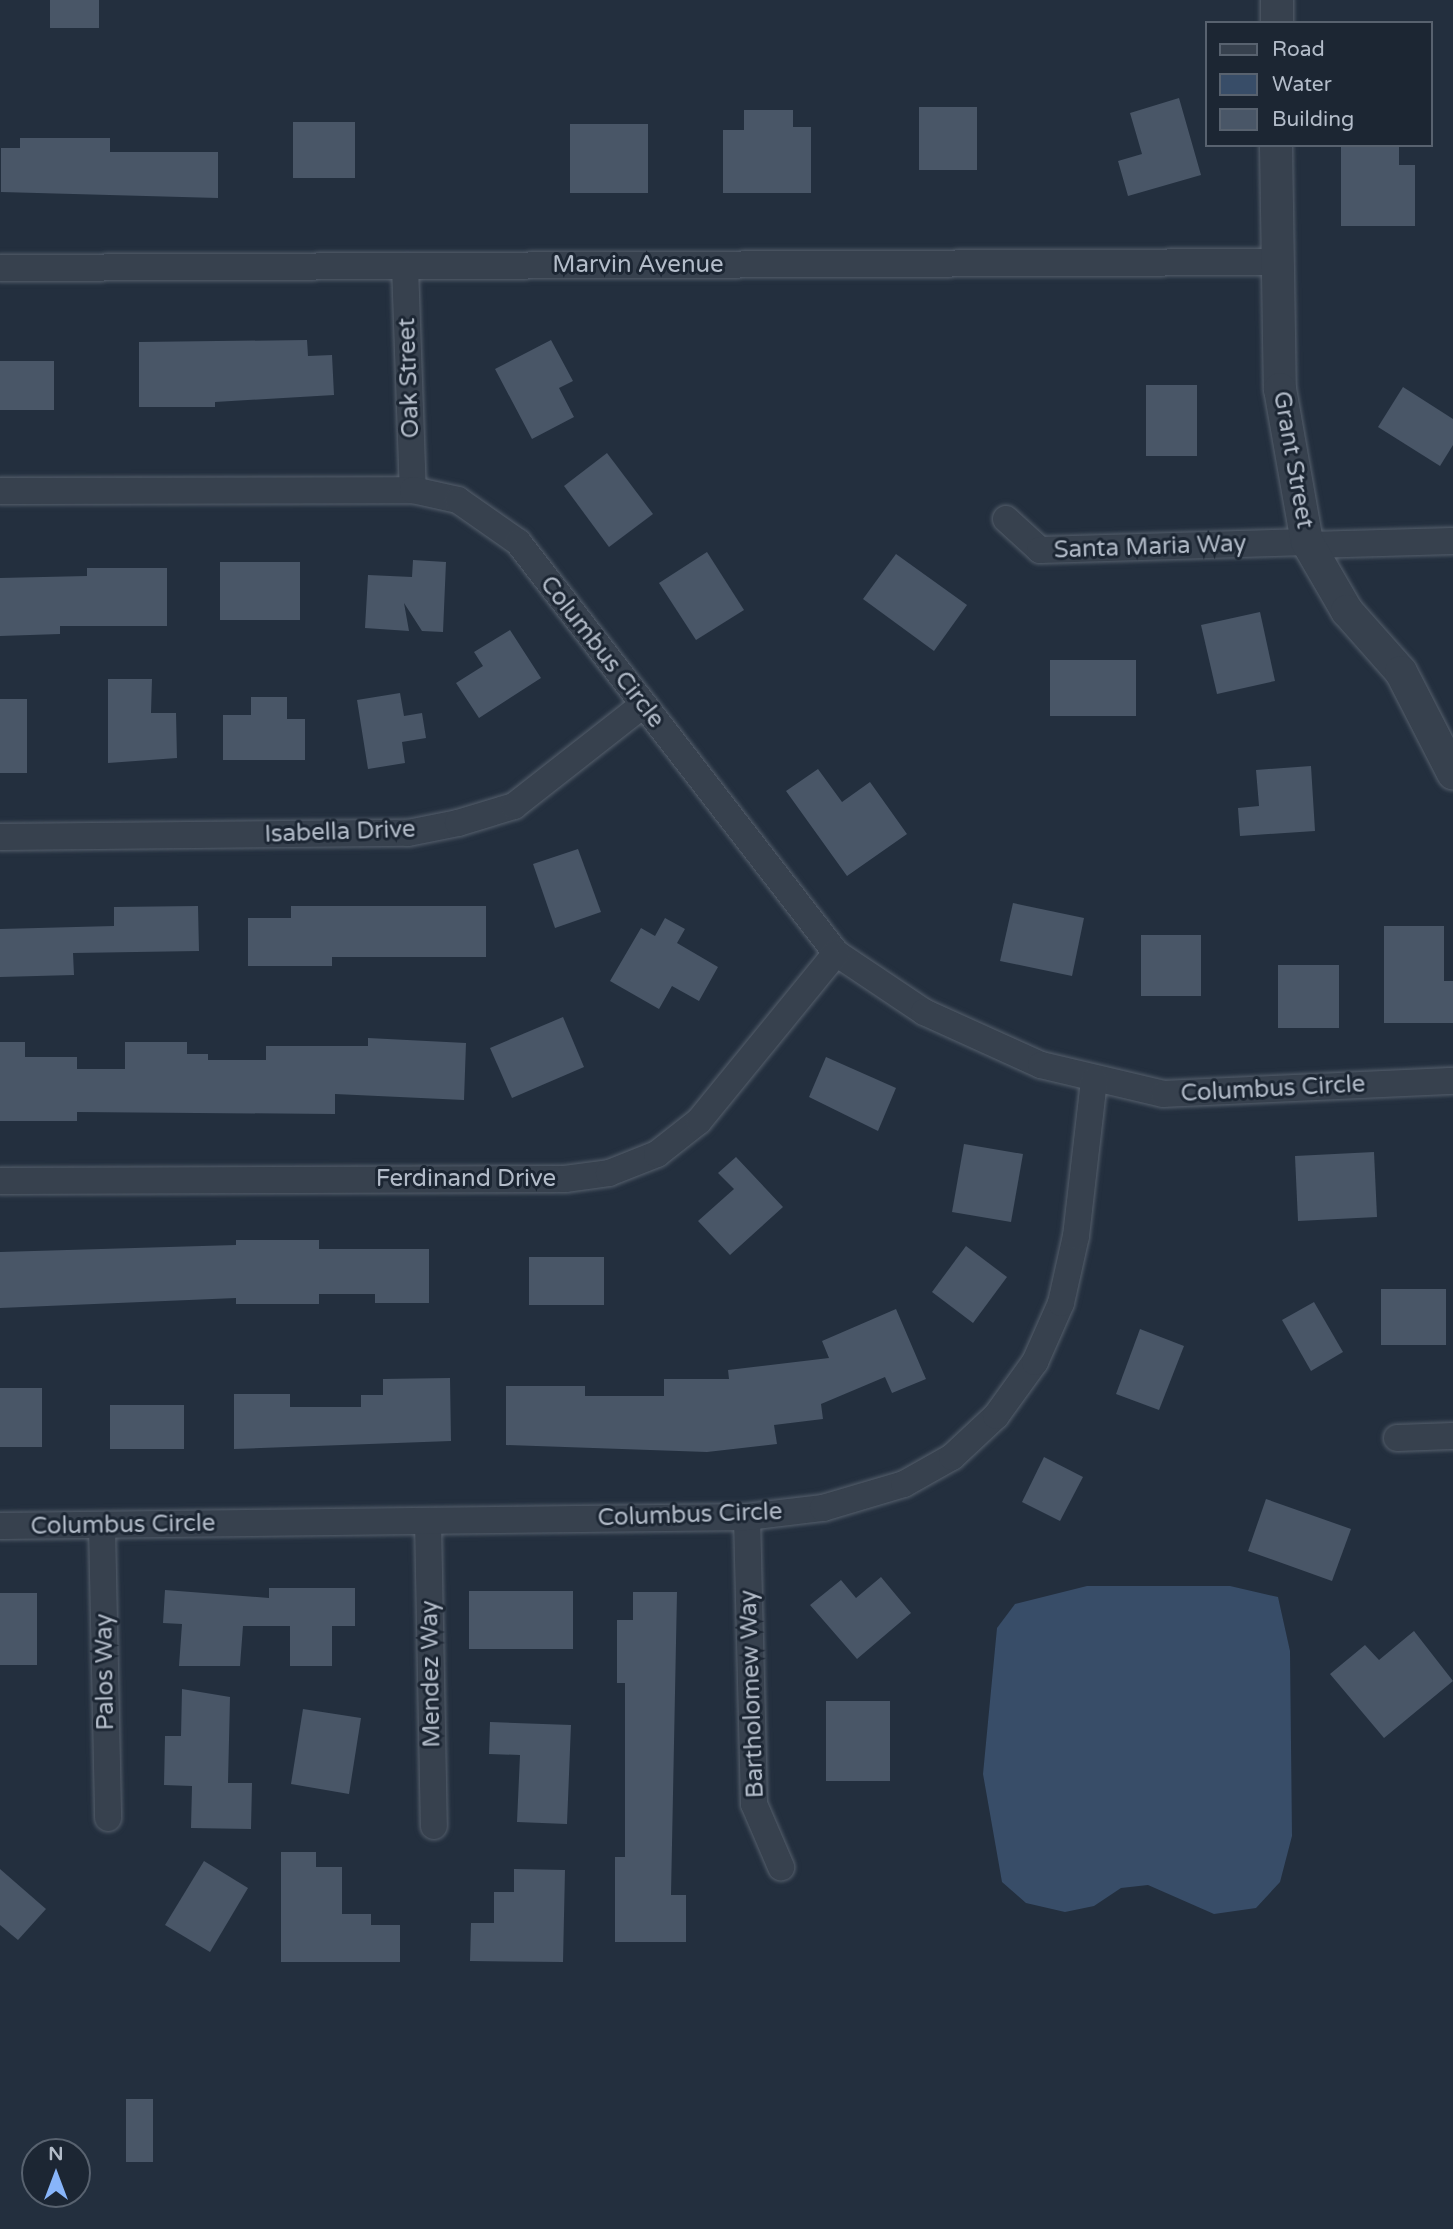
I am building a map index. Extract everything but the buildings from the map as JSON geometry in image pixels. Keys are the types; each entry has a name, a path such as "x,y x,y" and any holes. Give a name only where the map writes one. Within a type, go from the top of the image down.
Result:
{"street":[{"path":"1277,0 1277,21"},
{"name":"Grant Street","path":"1276,147 1280,389 1309,544 1347,611 1401,672 1453,773"},
{"name":"Marvin Avenue","path":"0,268 1276,262"},
{"name":"Oak Street","path":"405,266 413,490"},
{"name":"Columbus Circle","path":"0,491 413,490 458,500 517,542 836,953 924,1012 989,1045 1094,1080 1164,1094 1453,1081"},
{"name":"Santa Maria Way","path":"1006,519 1040,550 1453,541"},
{"name":"Isabella Drive","path":"0,837 408,833 458,823 514,806 643,705"},
{"name":"Ferdinand Drive","path":"0,1181 565,1179 609,1173 657,1154 699,1121 836,953"},
{"name":"Columbus Circle","path":"0,1526 747,1517 823,1508 904,1484 952,1457 996,1416 1035,1362 1061,1303 1076,1236 1094,1080"},
{"path":"1397,1438 1453,1436"},
{"name":"Bartholomew Way","path":"747,1517 754,1804 780,1867"},
{"name":"Mendez Way","path":"428,1521 434,1826"},
{"name":"Palos Way","path":"102,1525 108,1818"}],"water":[{"path":"1087,1586 1230,1586 1278,1597 1290,1651 1292,1836 1280,1882 1256,1908 1214,1914 1148,1885 1121,1888 1094,1906 1065,1912 1026,1903 1002,1882 983,1774 997,1628 1015,1604"}]}
